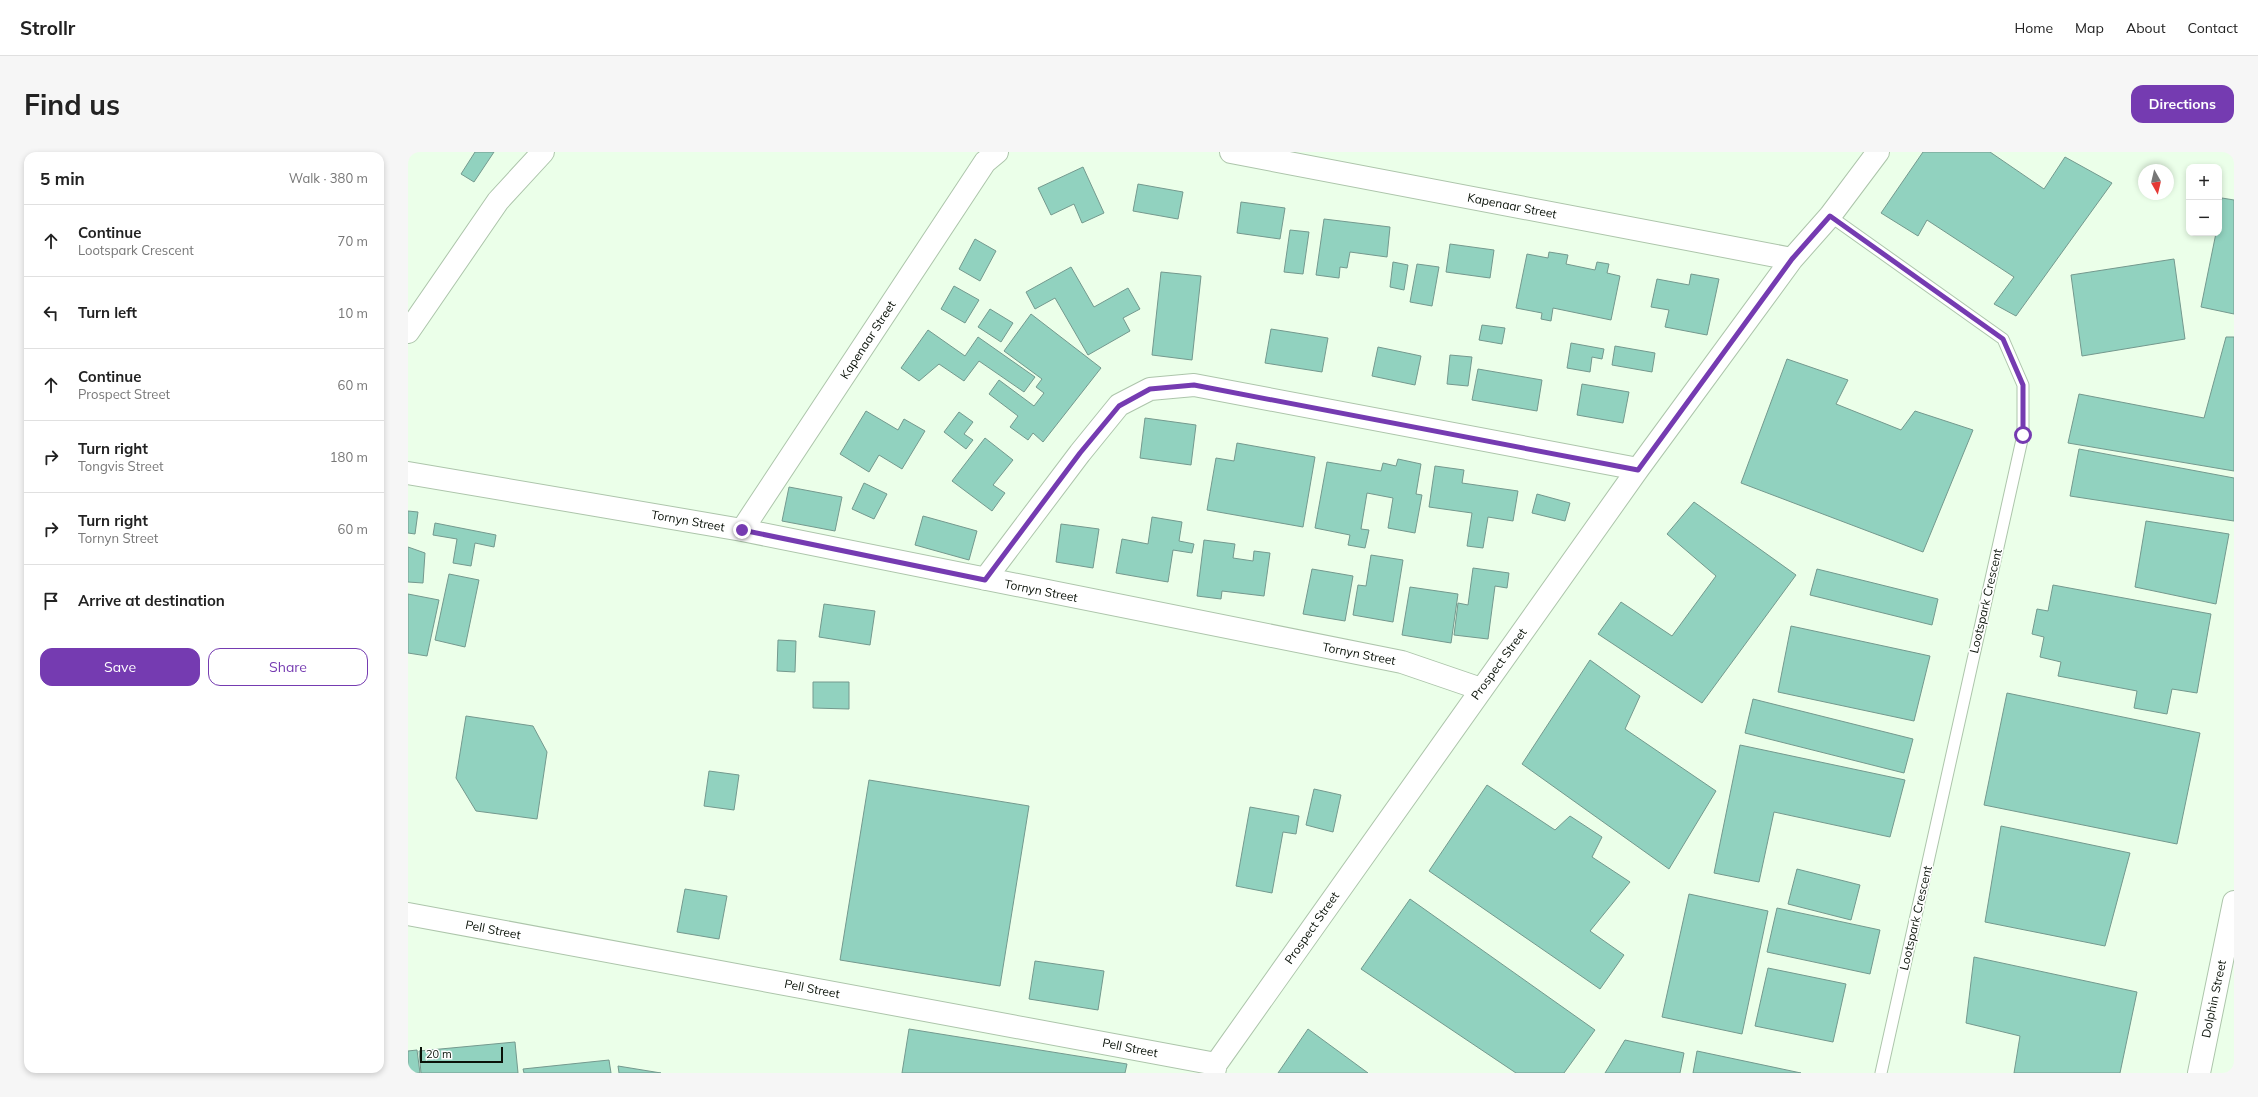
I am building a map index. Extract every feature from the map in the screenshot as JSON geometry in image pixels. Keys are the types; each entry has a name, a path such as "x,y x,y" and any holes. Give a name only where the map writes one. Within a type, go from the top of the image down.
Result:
{"street":[{"path":"408,332 498,202 543,152"},
{"name":"Kapenaar Street","path":"742,530 985,162 997,152"},
{"name":"Kapenaar Street","path":"1231,152 1792,259"},
{"name":"Prospect Street","path":"1215,1069 1481,689 1638,470 1792,259 1830,216 1878,152"},
{"path":"985,580 1080,453 1119,406 1150,389 1194,385 1638,470"},
{"name":"Tornyn Street","path":"408,473 742,530 985,580 1402,662 1481,689"},
{"name":"Dolphin Street","path":"2199,1073 2234,902"},
{"name":"Pell Street","path":"408,914 1215,1069"}],"lane":[{"name":"Lootspark Crescent","path":"1830,216 2003,339 2023,385 2023,435 1881,1073"}],"building":[{"path":"475,152 494,152 474,182 461,174"},
{"path":"1923,152 1990,152 2044,189 2065,157 2112,183 2016,316 1994,304 2014,277 1927,220 1918,236 1881,213"},
{"path":"1083,167 1104,213 1082,223 1074,204 1051,215 1038,188"},
{"path":"1138,184 1183,192 1178,219 1133,211"},
{"path":"2222,198 2234,200 2234,314 2201,307 2215,236 2222,236"},
{"path":"1241,202 1285,208 1280,239 1237,233"},
{"path":"1324,219 1390,227 1387,257 1350,252 1347,268 1340,267 1339,278 1316,275"},
{"path":"1290,230 1309,232 1303,274 1284,272"},
{"path":"975,239 996,251 980,281 959,269"},
{"path":"1450,244 1494,250 1490,278 1446,272"},
{"path":"1549,252 1568,255 1566,264 1595,270 1597,262 1609,264 1607,273 1620,276 1611,320 1553,308 1551,321 1541,319 1542,313 1516,308 1527,254 1548,258"},
{"path":"2174,259 2185,339 2082,356 2071,275"},
{"path":"1393,262 1408,265 1404,290 1390,287"},
{"path":"1417,264 1439,267 1432,306 1410,302"},
{"path":"1071,267 1094,307 1128,288 1140,309 1123,318 1130,331 1088,355 1055,298 1035,309 1026,292"},
{"path":"1161,272 1201,276 1192,360 1152,355"},
{"path":"1691,274 1719,279 1707,335 1665,327 1669,310 1651,307 1657,279 1689,285"},
{"path":"954,286 979,300 965,323 941,309"},
{"path":"990,309 1013,323 1001,342 978,327"},
{"path":"1031,314 1101,368 1043,442 1033,433 1028,440 1010,427 1018,416 989,394 999,380 1034,406 1044,393 1036,387 1042,379 1004,351"},
{"path":"1482,325 1505,328 1502,344 1479,340"},
{"path":"1271,329 1328,338 1322,372 1265,363"},
{"path":"928,330 965,356 978,337 1035,377 1024,392 979,361 964,381 939,364 919,381 901,368"},
{"path":"2226,337 2234,337 2234,471 2068,443 2079,394 2204,418"},
{"path":"1571,343 1604,349 1602,359 1592,357 1590,372 1567,368"},
{"path":"1615,346 1655,353 1652,372 1612,365"},
{"path":"1378,347 1421,356 1415,385 1372,376"},
{"path":"1450,355 1472,357 1468,386 1447,384"},
{"path":"1787,359 1848,380 1836,404 1901,430 1915,411 1973,430 1923,552 1741,483"},
{"path":"1478,369 1542,380 1537,411 1472,400"},
{"path":"1582,384 1629,392 1623,423 1577,415"},
{"path":"866,411 898,430 904,419 925,431 902,469 879,455 869,472 840,454"},
{"path":"959,412 973,422 964,434 973,440 966,449 944,432"},
{"path":"1145,418 1196,425 1191,465 1140,458"},
{"path":"985,438 1013,460 993,485 1005,493 992,511 952,481"},
{"path":"1237,443 1315,457 1303,527 1207,510 1216,458 1234,461"},
{"path":"2079,449 2234,478 2234,521 2070,496"},
{"path":"1398,459 1421,464 1416,494 1422,495 1415,533 1388,528 1393,498 1367,493 1361,529 1369,530 1365,548 1348,545 1350,535 1315,528 1327,462 1381,471 1383,463 1396,466"},
{"path":"1435,466 1464,470 1462,483 1518,491 1513,521 1488,517 1483,548 1467,546 1472,513 1429,507"},
{"path":"864,483 887,494 874,519 852,509"},
{"path":"789,487 842,497 835,531 782,521"},
{"path":"1537,494 1570,503 1565,521 1532,513"},
{"path":"1694,502 1796,575 1702,703 1598,634 1621,602 1672,636 1716,576 1667,534"},
{"path":"408,511 418,512 415,534 408,533"},
{"path":"923,516 977,531 969,560 915,545"},
{"path":"1152,517 1182,522 1179,541 1194,544 1192,553 1173,550 1168,582 1116,573 1122,539 1148,544"},
{"path":"2146,521 2229,534 2216,604 2135,587"},
{"path":"435,523 496,535 494,547 475,543 471,566 453,563 457,539 433,535"},
{"path":"1061,524 1099,529 1093,568 1056,562"},
{"path":"1204,540 1235,544 1233,558 1253,561 1254,551 1270,553 1264,596 1222,591 1221,599 1197,596"},
{"path":"408,547 425,553 423,583 408,582"},
{"path":"1371,555 1403,560 1393,622 1353,615 1358,585 1366,586"},
{"path":"1473,568 1509,573 1507,588 1495,586 1488,639 1454,635 1458,603 1468,605"},
{"path":"1312,569 1353,576 1345,621 1303,614"},
{"path":"1817,569 1938,599 1932,625 1810,595"},
{"path":"449,574 479,580 465,647 435,640"},
{"path":"2053,585 2211,614 2197,693 2172,689 2167,714 2134,708 2137,691 2058,676 2061,662 2040,657 2044,637 2032,634 2037,609 2048,611"},
{"path":"1410,587 1458,594 1451,643 1402,635"},
{"path":"408,594 439,600 427,656 408,653"},
{"path":"824,604 875,611 870,645 819,637"},
{"path":"1791,626 1930,656 1914,721 1778,692"},
{"path":"778,640 796,641 795,672 777,671"},
{"path":"1590,660 1640,696 1625,729 1716,791 1669,869 1522,764"},
{"path":"813,682 849,682 849,709 813,708"},
{"path":"2007,693 2200,733 2177,844 1984,805"},
{"path":"1753,699 1913,739 1904,773 1745,733"},
{"path":"466,716 533,726 547,752 537,819 476,811 456,778"},
{"path":"1740,745 1905,780 1890,837 1774,812 1759,882 1714,873"},
{"path":"709,771 739,775 734,810 704,806"},
{"path":"869,780 1029,806 1000,986 840,960"},
{"path":"1487,785 1555,830 1570,816 1602,837 1592,857 1630,882 1590,931 1624,955 1600,989 1429,871"},
{"path":"1314,789 1341,795 1333,832 1306,825"},
{"path":"1250,807 1299,816 1296,834 1283,832 1272,893 1236,886"},
{"path":"2001,826 2130,853 2105,946 1985,922"},
{"path":"1797,869 1860,885 1851,920 1788,904"},
{"path":"685,889 727,896 719,939 677,932"},
{"path":"1689,894 1768,911 1742,1034 1662,1017"},
{"path":"1410,899 1595,1030 1564,1073 1516,1073 1361,969"},
{"path":"1777,908 1880,930 1870,974 1767,952"},
{"path":"1974,957 2137,992 2120,1073 2014,1073 2020,1036 1966,1023"},
{"path":"1035,961 1104,971 1098,1010 1029,999"},
{"path":"1768,968 1846,984 1833,1042 1755,1026"},
{"path":"909,1029 1127,1064 1125,1073 902,1073"},
{"path":"1308,1029 1368,1073 1278,1073"},
{"path":"1625,1040 1684,1053 1680,1073 1605,1073"},
{"path":"515,1042 518,1073 421,1073 419,1051"},
{"path":"417,1050 420,1073 408,1073 408,1051"},
{"path":"1697,1051 1801,1073 1693,1073"},
{"path":"609,1060 611,1073 524,1073 523,1069"},
{"path":"618,1066 661,1073 619,1073"}],"route":[{"path":"742,530 985,580 1080,453 1119,406 1150,389 1194,385 1638,470 1792,259 1830,216 2003,339 2023,385 2023,435"}]}
